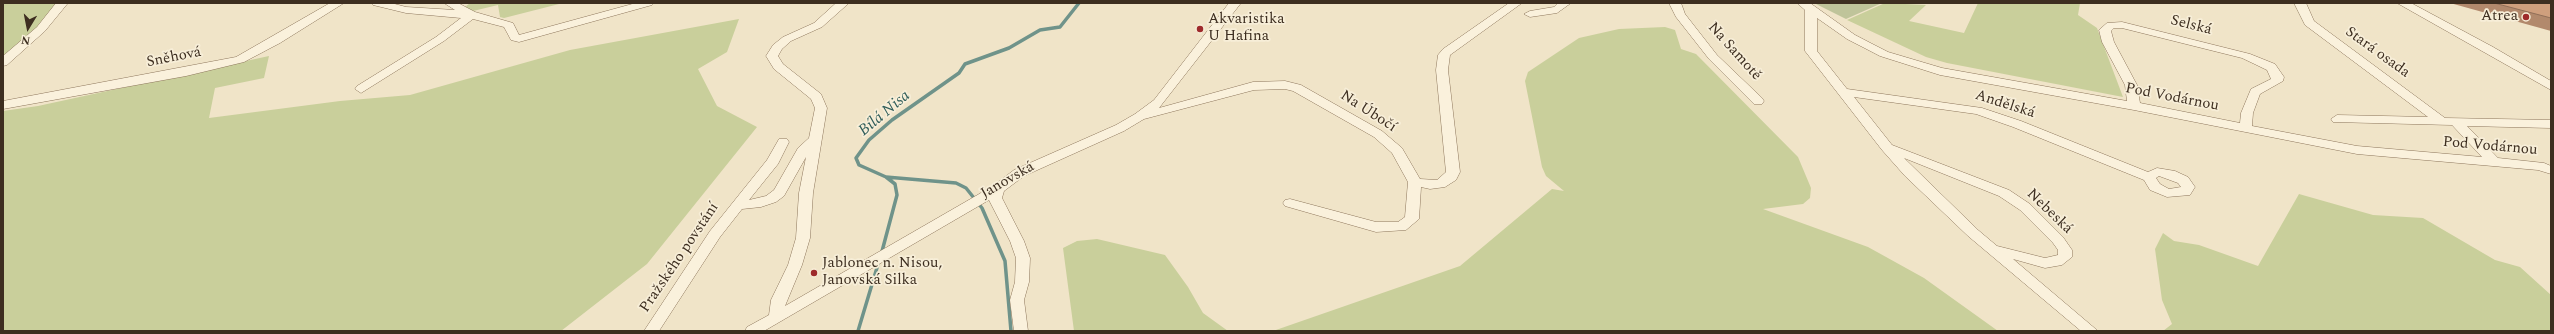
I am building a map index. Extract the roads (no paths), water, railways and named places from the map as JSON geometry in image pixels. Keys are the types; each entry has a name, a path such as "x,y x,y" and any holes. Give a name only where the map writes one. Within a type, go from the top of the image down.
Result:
{"street":[{"path":"3,62 41,29 62,3"},
{"name":"Sněhová","path":"3,105 186,72 240,60 276,41 338,3"},
{"path":"377,3 406,10 471,15 509,25 515,38 519,39 648,3"},
{"path":"450,3 471,15"},
{"path":"776,316 778,300 795,265 803,238 806,193 821,108 817,97 778,66 772,56 777,47 787,39 818,25 843,3"},
{"name":"Janovská","path":"752,331 776,316 865,267 1019,174 1045,160 1120,128 1139,117 1158,103 1235,3"},
{"path":"1290,203 1354,222 1383,227 1401,227 1412,219 1415,182 1440,184 1451,177 1453,172 1442,70 1444,55 1447,51 1516,3"},
{"path":"1530,14 1557,10 1565,3"},
{"name":"Na Samotě","path":"1675,3 1680,15 1713,57 1758,101"},
{"name":"Stará osada","path":"2300,3 2309,23 2451,123 2494,162"},
{"path":"2404,3 2489,49 2551,86"},
{"name":"Nebeská","path":"1807,7 1811,51 1829,76 1844,92 1887,147 1910,173 1990,247 2091,331"},
{"name":"Pod Vodárnou","path":"1807,7 1851,37 1884,54 1927,67 2378,153 2547,167"},
{"path":"360,89 440,39 471,15"},
{"name":"Selská","path":"2134,106 2131,85 2108,42 2105,30 2111,25 2122,25 2246,56 2271,67 2278,77 2277,81 2255,92 2248,113 2246,129"},
{"name":"Na Úbočí","path":"1139,117 1253,86 1285,85 1297,88 1378,134 1397,151 1415,182"},
{"name":"Andělská","path":"1844,92 1978,111 2017,124 2149,177"},
{"path":"2337,119 2451,123 2551,124"},
{"name":"Pražského povstání","path":"738,205 756,204 771,199 779,193 803,151 816,138"},
{"name":"Pražského povstání","path":"651,331 715,234 772,161 783,142"},
{"name":"Nebeská","path":"1887,147 2004,193 2025,207 2058,240 2065,250 2065,257 2057,262 2044,263 1990,247"},
{"path":"993,191 995,198 1017,241 1024,268 1017,300 1021,331"}],"waterway":[{"name":"Bílá Nisa","path":"886,177 859,165 856,158 869,140 892,120 959,73 965,64 1009,48 1040,30 1060,27 1079,3"},
{"name":"Bílá Nisa","path":"881,255 897,195 895,184 886,177"},
{"path":"886,177 956,183 966,188 982,208 1005,261 1011,331"},
{"name":"Bílá Nisa","path":"858,331 879,261"}],"place":[{"name":"Atrea","path":"2526,17"},
{"name":"Akvaristika U Hafina","path":"1200,29"},
{"name":"Jablonec n. Nisou, Janovská Silka","path":"814,273"}]}
